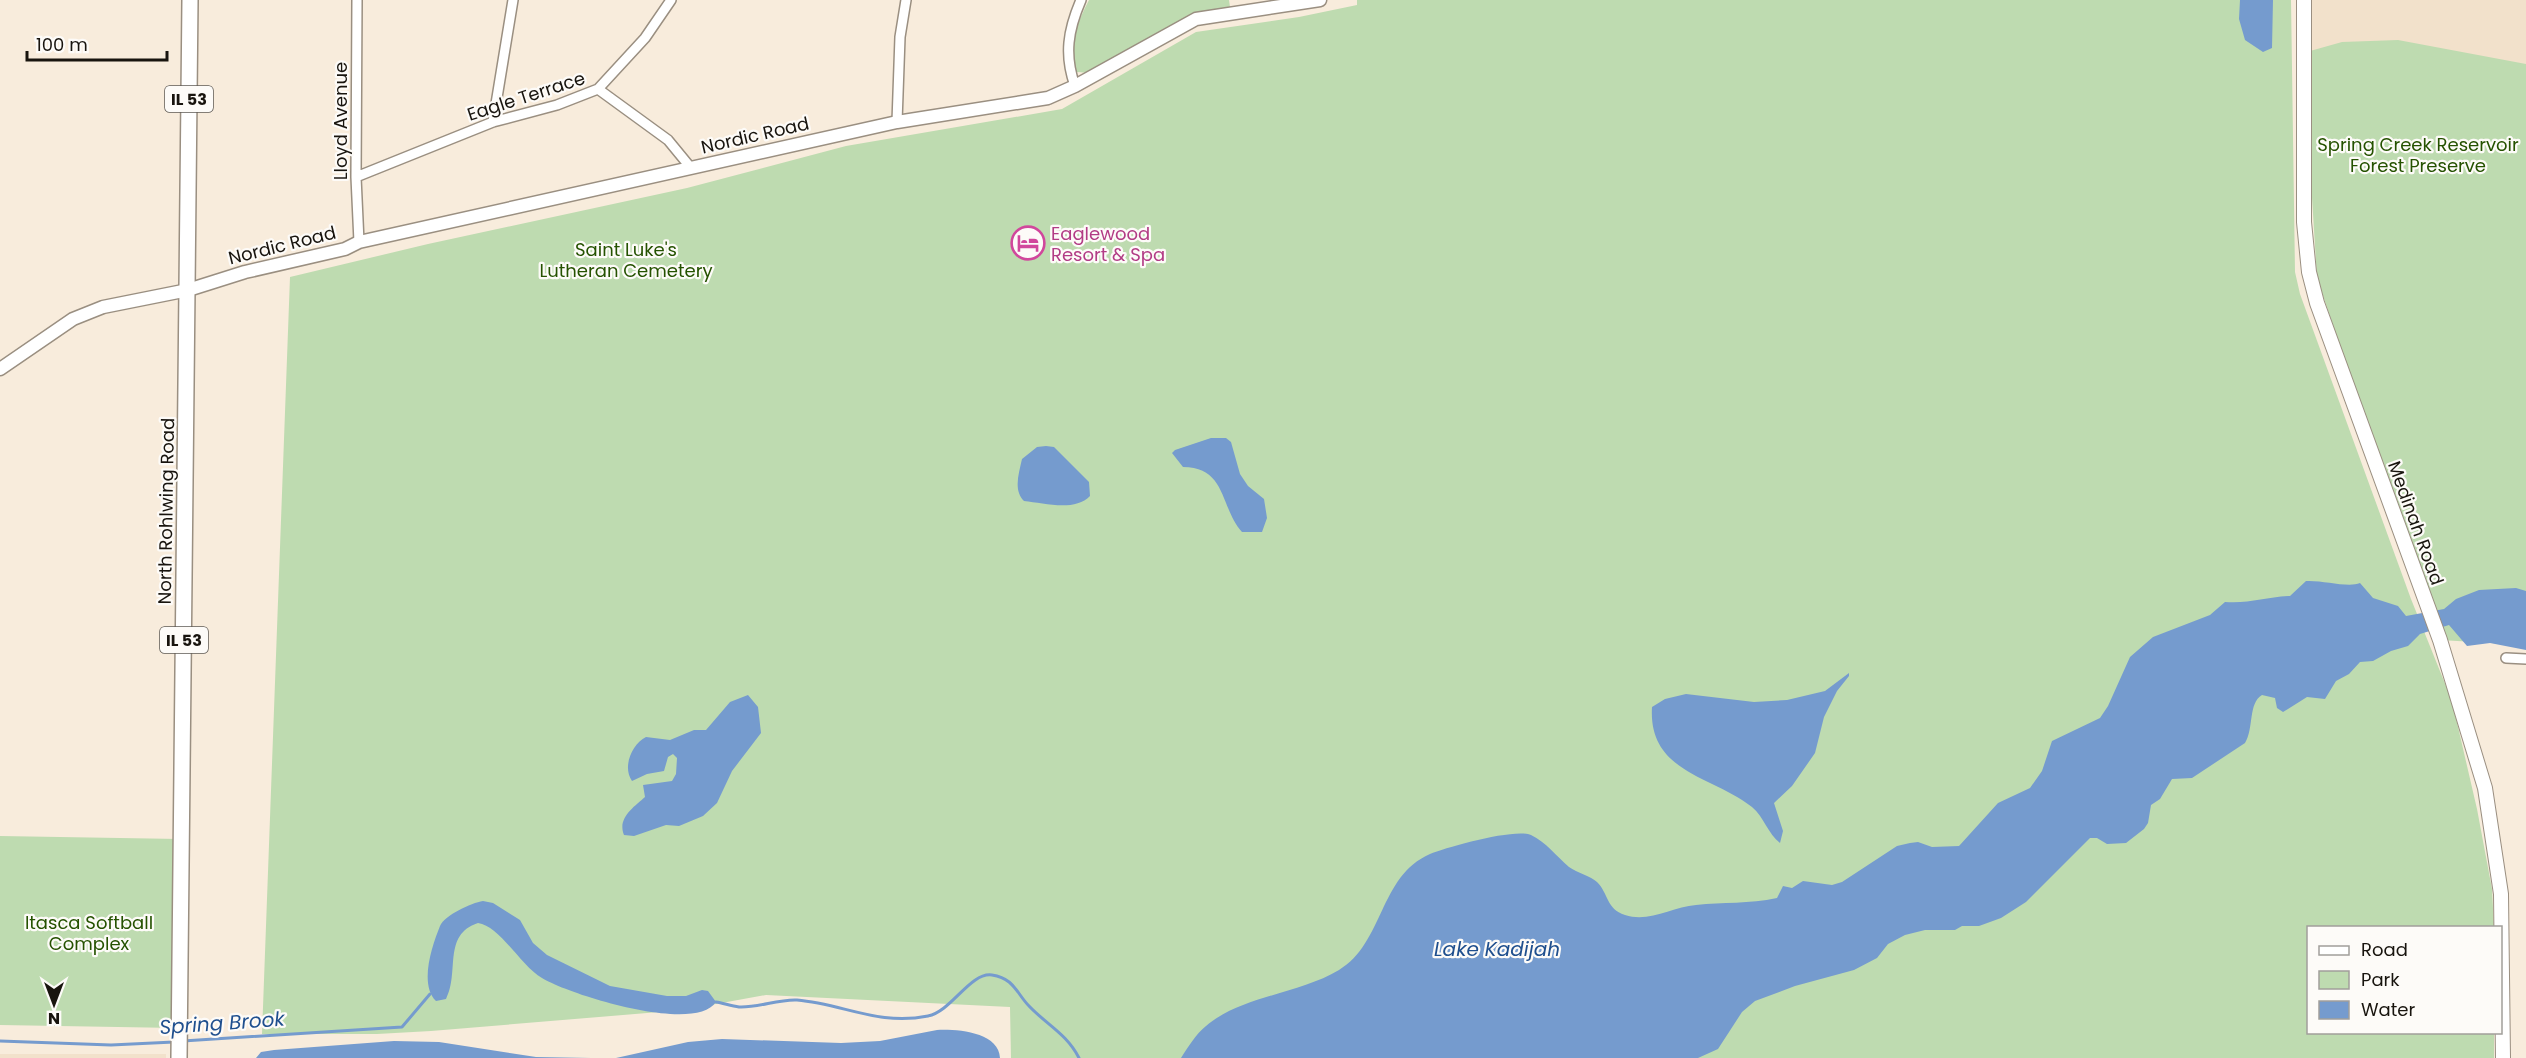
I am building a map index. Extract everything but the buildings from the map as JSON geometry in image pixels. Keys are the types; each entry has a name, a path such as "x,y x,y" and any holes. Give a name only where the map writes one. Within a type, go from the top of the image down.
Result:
{"main road":[{"name":"North Rohlwing Road","path":"179,1044 190,0"},
{"name":"Medinah Road","path":"2304,0 2304,222 2309,272 2317,303 2440,640 2481,772 2499,871 2502,926"},
{"name":"Medinah Road","path":"2502,932 2503,1058"}],"street":[{"name":"Lloyd Avenue","path":"357,0 356,177 359,242"},
{"path":"493,122 513,0"},
{"name":"Eagle Terrace","path":"356,177 493,122 557,105 598,90 645,38 671,0"},
{"path":"897,122 900,37 906,0"},
{"path":"1075,86 1067,60 1067,46 1081,0"},
{"name":"Nordic Road","path":"0,369 73,319 103,307 188,290 245,272 345,249 359,242 897,122 1034,100 1075,86 1176,28 1196,19 1320,0"},
{"path":"598,90 668,140 691,168"},
{"path":"2506,658 2526,659"}],"shaded area":[{"path":"2310,0 2526,0 2526,64 2309,51"},
{"path":"0,1054 166,1054 166,1058 0,1058"}],"green space":[{"path":"1089,0 1229,0 1230,7 1197,13 1180,20 1090,73 1077,72 1071,57 1072,47 1077,26"},
{"name":"Saint Luke's Lutheran Cemetery","path":"1357,0 2291,0 2295,272 2300,294 2411,599 2452,701 2477,809 2492,889 2494,926 2307,926 2307,1034 2494,1034 2494,1058 1011,1058 1010,1007 766,995 683,1010 431,1031 377,1034 262,1034 290,277 428,244 687,188 846,146 1062,109 1196,32 1299,17 1357,5"},
{"name":"Spring Creek Reservoir Forest Preserve","path":"2398,40 2526,64 2526,645 2440,640 2317,278 2303,53 2342,42"},
{"name":"Itasca Softball Complex","path":"0,836 180,839 177,1028 0,1025"}],"water":[{"path":"2240,0 2273,0 2272,48 2263,52 2245,40 2239,19"},
{"path":"1211,438 1226,438 1231,442 1240,474 1248,486 1264,499 1267,518 1262,532 1242,532 1215,481 1208,474 1197,469 1183,467 1172,453"},
{"path":"1037,447 1054,447 1089,482 1090,496 1084,501 1068,505 1050,505 1024,501 1021,497 1018,476 1022,459"},
{"name":"Lake Kadijah","path":"2306,581 2349,585 2360,583 2373,598 2398,606 2406,616 2444,609 2456,599 2479,590 2516,588 2526,591 2526,650 2490,643 2467,646 2449,625 2420,634 2408,646 2391,651 2373,661 2360,662 2349,674 2336,681 2325,699 2307,697 2283,712 2277,708 2275,698 2262,695 2255,704 2245,743 2192,778 2172,779 2160,799 2151,805 2148,823 2144,829 2126,843 2107,844 2097,838 2090,838 2026,902 2001,918 1979,926 1962,926 1955,930 1925,930 1905,935 1888,944 1877,958 1854,970 1795,986 1755,1001 1742,1012 1718,1049 1698,1058 1181,1058 1199,1033 1220,1016 1253,1001 1306,985 1339,970 1354,958 1365,944 1391,893 1413,864 1430,854 1465,843 1511,834 1531,835 1546,845 1569,867 1597,882 1614,909 1634,917 1652,916 1687,906 1777,898 1783,886 1792,888 1803,881 1832,885 1842,882 1897,846 1910,843 1918,842 1932,847 1959,846 1998,803 2030,788 2042,771 2052,741 2100,718 2108,706 2130,657 2153,637 2210,615 2225,602 2290,596"},
{"path":"1849,673 1824,717 1815,753 1792,786 1774,803 1783,831 1780,843 1752,807 1686,770 1672,759 1660,746 1654,729 1652,707 1665,699 1686,694 1754,702 1787,700 1825,691"},
{"path":"748,695 758,707 761,733 732,771 717,803 703,816 679,826 666,825 634,836 624,835 622,829 625,818 645,797 643,785 672,781 676,774 677,758 673,754 668,757 664,771 647,774 632,781 628,763 636,745 646,737 670,740 694,730 706,730 730,702"},
{"path":"483,901 493,903 520,920 533,943 547,955 610,986 667,996 686,996 702,990 708,991 716,1002 704,1011 684,1014 659,1013 604,1002 542,978 526,965 494,931 478,923 460,936 456,945 450,988 446,999 436,1001 428,985 428,975 431,954 440,926 459,910"},
{"path":"937,1030 955,1030 985,1037 998,1049 1000,1058 616,1058 688,1042 722,1039 841,1043 880,1041"},
{"path":"394,1041 439,1042 536,1057 591,1058 256,1058 261,1052 274,1050"}],"waterway":[{"name":"Spring Brook","path":"716,1002 746,1007 797,1000 877,1016 910,1018 937,1013 976,979 992,975 1010,983 1029,1006 1069,1042 1079,1058"},
{"name":"Spring Brook","path":"183,1041 402,1027 430,994"},
{"name":"Spring Brook","path":"0,1041 111,1045 174,1042"}],"place":[{"name":"Eaglewood Resort & Spa","path":"1028,243"}]}
